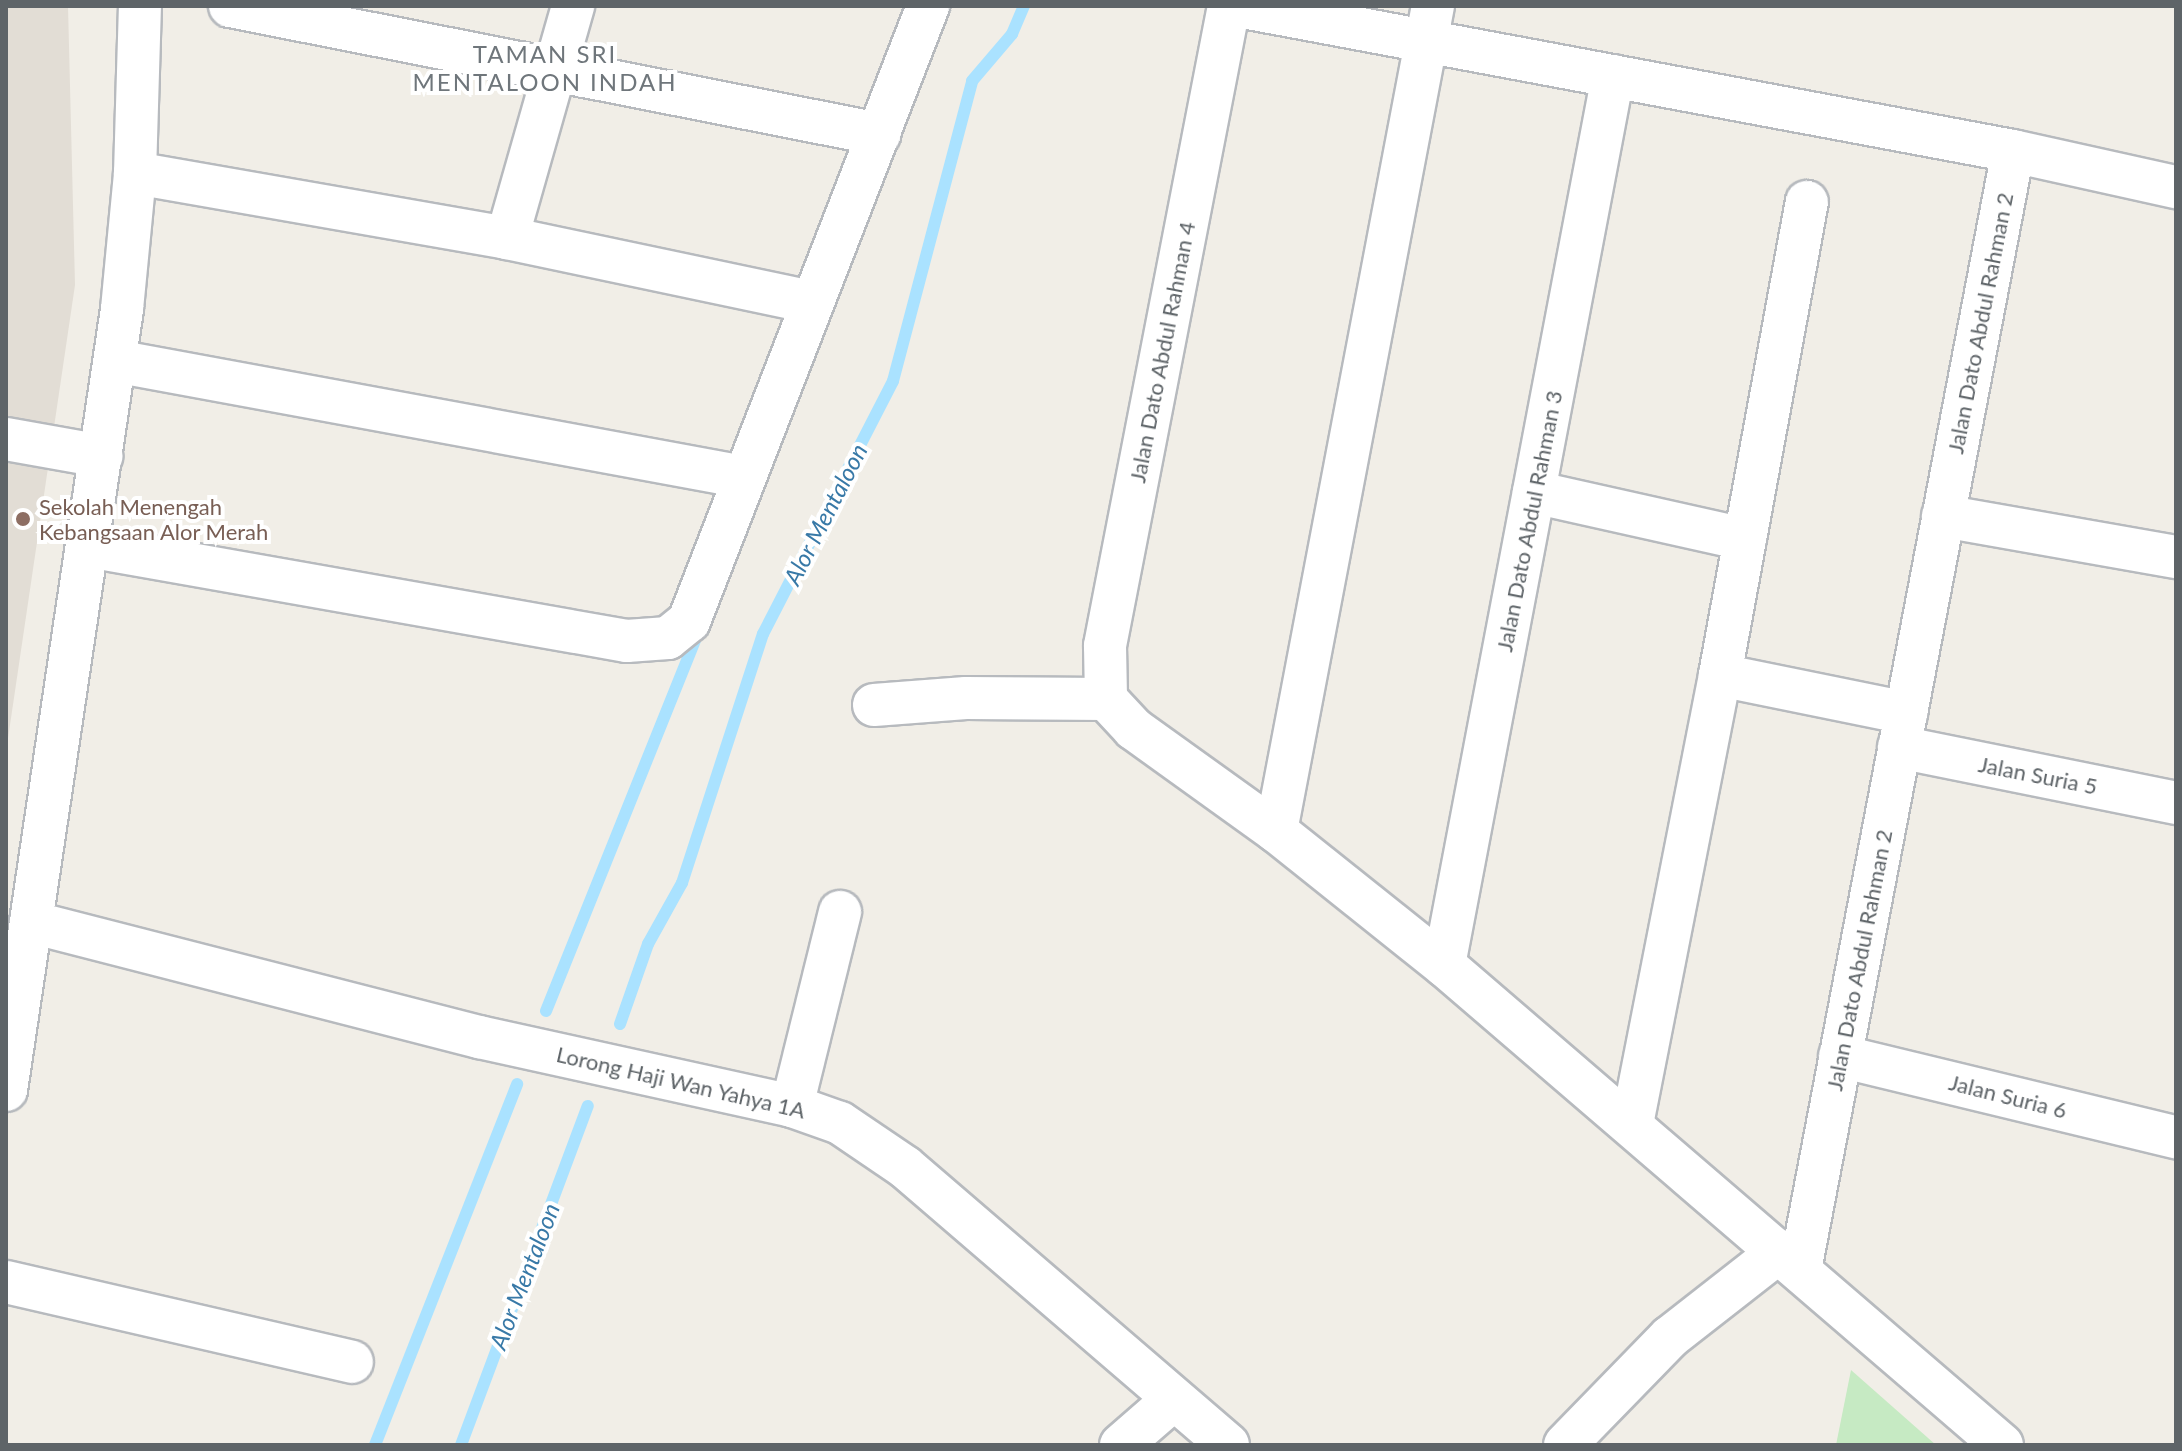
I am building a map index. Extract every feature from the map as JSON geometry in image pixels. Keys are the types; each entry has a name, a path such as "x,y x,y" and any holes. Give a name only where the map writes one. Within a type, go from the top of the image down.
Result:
{"street":[{"path":"6,1090 115,361 135,173 140,6"},
{"path":"230,6 879,134"},
{"path":"507,238 573,6"},
{"path":"88,546 627,641 668,638 689,621 928,6"},
{"name":"Jalan Dato Abdul Rahman 4","path":"1106,699 1105,646 1229,6"},
{"path":"1238,6 1429,23 1613,76 2013,151 2176,187"},
{"path":"1276,831 1429,23"},
{"name":"Jalan Dato Abdul Rahman 3","path":"1444,965 1613,76"},
{"name":"Jalan Dato Abdul Rahman 2","path":"1790,1260 1840,1056 2013,151"},
{"path":"135,173 507,238 812,302"},
{"path":"1632,1124 1720,675 1807,202"},
{"path":"115,361 744,477"},
{"path":"6,439 101,456"},
{"path":"1534,492 1745,539"},
{"path":"1943,516 2176,557"},
{"name":"Jalan Suria 5","path":"1720,675 1903,730 2176,803"},
{"path":"874,705 966,698 1106,699 1134,729 1276,831 1444,965 2002,1445"},
{"path":"792,1106 840,912"},
{"name":"Lorong Haji Wan Yahya 1A","path":"31,922 479,1037 792,1106 840,1123 905,1167 1228,1445"},
{"name":"Jalan Suria 6","path":"1840,1056 2176,1137"},
{"path":"1565,1445 1670,1337 1790,1260"},
{"path":"6,1282 352,1362"},
{"path":"1121,1445 1174,1399"}],"shaded area":[{"path":"6,6 68,6 75,285 6,752"}],"green space":[{"path":"1851,1370 1936,1445 1836,1445"}],"waterway":[{"name":"Alor Mentaloon","path":"620,1024 648,944 682,883 763,634 893,381 972,81 1012,34 1024,6"},
{"path":"546,1011 698,632"},
{"path":"375,1445 517,1084"},
{"name":"Alor Mentaloon","path":"461,1445 588,1106"}],"place":[{"name":"Sekolah Menengah Kebangsaan Alor Merah","path":"23,519"}],"district":[{"name":"TAMAN SRI MENTALOON INDAH","path":"545,68"}]}
